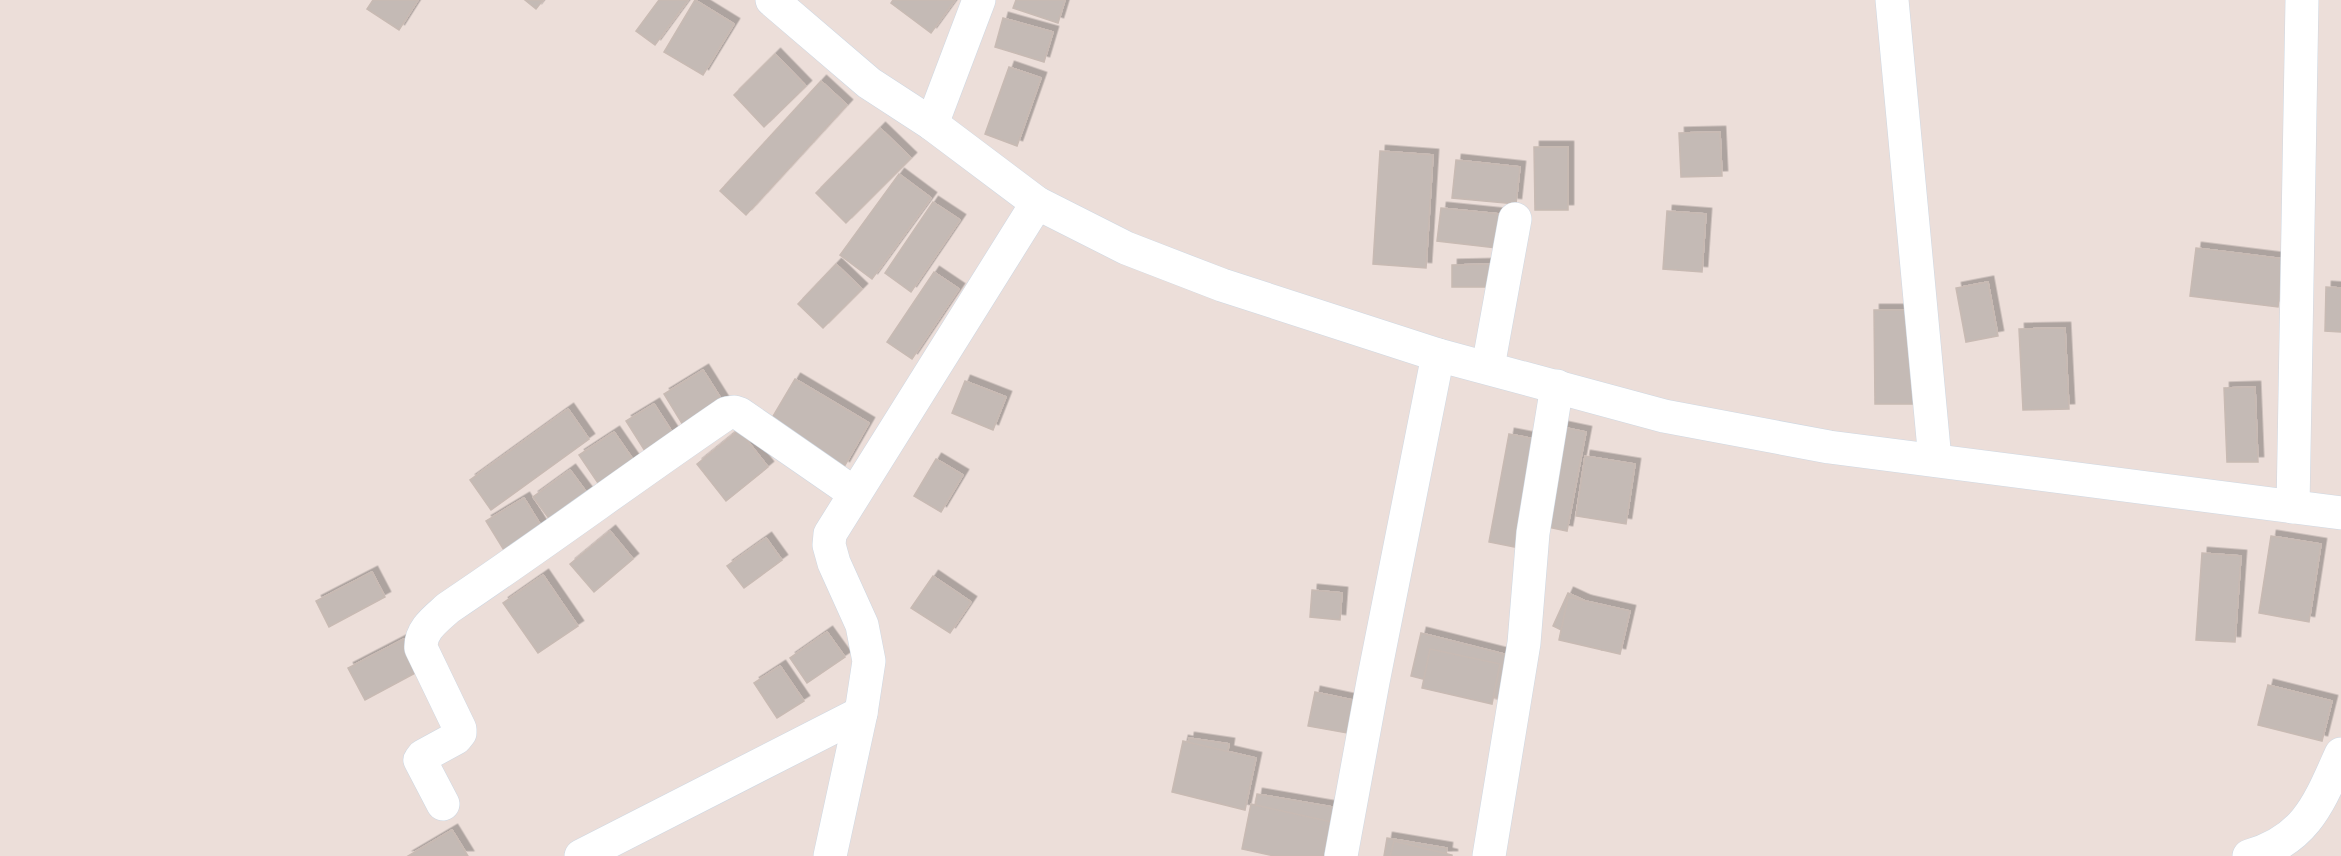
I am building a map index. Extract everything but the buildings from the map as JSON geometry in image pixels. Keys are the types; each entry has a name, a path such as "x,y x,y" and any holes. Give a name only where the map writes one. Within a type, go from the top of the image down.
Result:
{"street":[{"path":"772,0 869,83 932,124 1037,203 1126,248 1222,285 1438,355 1664,416 1828,447 2341,513"},
{"path":"932,124 979,0"},
{"path":"1892,0 1935,460"},
{"path":"2293,507 2301,0"},
{"path":"830,856 861,713 869,661 862,625 834,563 829,545 830,534 1037,203"},
{"path":"1488,367 1515,219"},
{"path":"1341,856 1375,670 1438,355"},
{"path":"1489,856 1524,643 1533,533 1557,386"},
{"path":"443,804 420,760 423,756 456,738 460,729 421,648 421,642 431,624 448,608 568,527 644,470 727,413 740,414 854,493"},
{"path":"581,856 861,713"},
{"path":"2249,856 2270,850 2301,828 2320,801 2341,754"}]}
